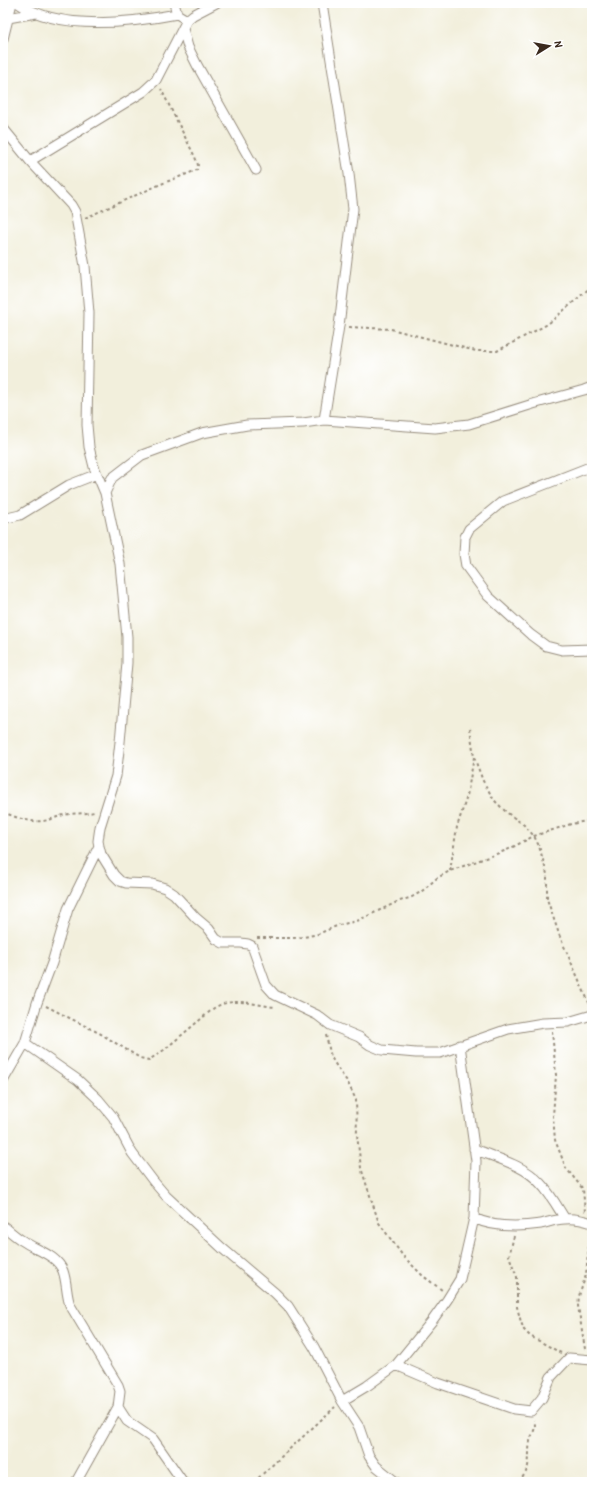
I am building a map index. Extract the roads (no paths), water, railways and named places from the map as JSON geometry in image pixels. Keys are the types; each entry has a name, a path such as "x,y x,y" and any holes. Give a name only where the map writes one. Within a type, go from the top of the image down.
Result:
{"street":[{"path":"3,39 12,3"},
{"path":"18,3 36,13 71,22 90,23 134,21 177,14 187,20"},
{"path":"174,3 177,14"},
{"path":"30,162 137,96 156,80 187,20 193,15 216,3"},
{"path":"322,3 349,174 353,209 339,326 324,420"},
{"path":"8,18 36,13"},
{"path":"183,29 188,48 196,65 256,170"},
{"path":"3,128 30,162 71,205 75,212 85,266 89,313 87,425 89,448 94,467 105,493 120,564 125,607 127,663 120,742 116,776 106,807 98,841 101,854 114,875 120,881 126,883 152,884 165,888 174,894 196,918 209,929 216,939 223,943 241,943 252,946 266,985 270,991 280,999 299,1006 323,1019 330,1025 359,1037 370,1045 382,1050 416,1053 440,1053 508,1029 552,1022 568,1022 592,1015"},
{"path":"105,493 112,478 142,455 202,433 247,425 303,423 324,420 435,428 469,424 592,387"},
{"path":"592,466 503,501 469,529 465,537 464,554 466,566 488,596 531,635 546,646 562,650 592,650"},
{"path":"3,519 20,515 69,485 97,474"},
{"path":"3,1081 25,1043 37,1003 52,963 68,908 99,846"},
{"path":"25,1043 78,1080 98,1099 113,1117 132,1153 166,1196 222,1248 276,1293 288,1306 314,1347 342,1401 359,1427 369,1456 376,1466 396,1482"},
{"path":"342,1401 367,1386 396,1365 432,1321 460,1279 474,1218 476,1162 460,1046"},
{"path":"474,1149 532,1175 551,1197 564,1218"},
{"path":"474,1218 499,1226 539,1224 564,1218 590,1222"},
{"path":"3,1226 23,1241 51,1257 61,1266 70,1305 118,1385 120,1391 118,1406 76,1482"},
{"path":"396,1365 438,1383 514,1409 531,1411 542,1398 551,1377 569,1358 589,1360"},
{"path":"118,1406 127,1420 152,1439 183,1482"}]}
